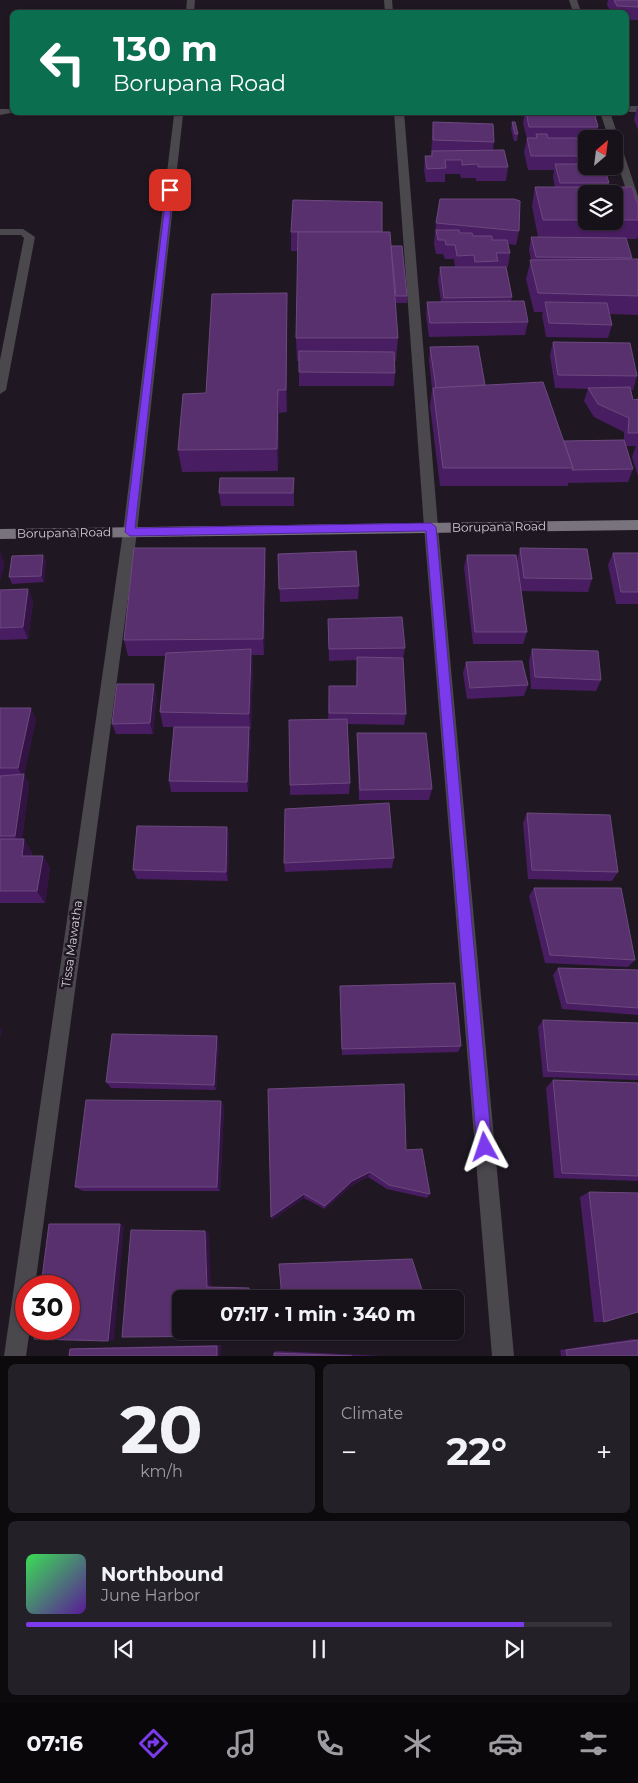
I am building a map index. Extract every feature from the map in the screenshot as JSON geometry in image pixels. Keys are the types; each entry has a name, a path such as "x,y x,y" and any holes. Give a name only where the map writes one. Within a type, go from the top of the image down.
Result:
{"main road":[{"name":"Borupana Road","path":"0,534 431,527 638,526"}],"street":[{"name":"Tissa Mawatha","path":"15,1356 130,532 179,115"},
{"path":"399,115 431,527 503,1356"},
{"path":"606,115 638,211"},
{"path":"0,232 23,232 30,238 0,390"}],"building":[{"path":"614,0 638,0 638,7 617,6"},
{"path":"527,115 595,115 598,127 529,127"},
{"path":"433,122 493,124 494,142 433,140"},
{"path":"512,122 515,122 518,134 515,134"},
{"path":"536,134 547,134 548,138 578,138 578,156 531,156 527,138 537,138"},
{"path":"504,150 508,167 478,167 478,164 462,165 462,160 445,160 446,168 427,169 425,156 432,156 432,151"},
{"path":"555,164 578,164 578,175 607,175 609,183 560,183"},
{"path":"535,187 578,187 578,220 543,220"},
{"path":"623,187 632,187 638,205 638,220 623,220"},
{"path":"440,199 514,199 520,201 519,231 436,223"},
{"path":"293,200 382,202 382,232 291,232"},
{"path":"436,230 459,230 460,233 472,233 473,236 492,236 492,240 507,240 510,253 496,253 498,261 475,262 474,255 457,256 455,245 446,245 445,240 438,240"},
{"path":"298,232 390,232 398,338 296,338"},
{"path":"531,237 626,238 632,258 536,257"},
{"path":"391,246 402,246 407,296 396,296"},
{"path":"638,259 638,296 538,293 530,260"},
{"path":"440,267 506,267 512,297 444,298"},
{"path":"287,293 286,390 278,390 277,449 178,450 183,394 206,393 212,294"},
{"path":"524,301 528,322 430,323 427,302"},
{"path":"545,302 607,303 612,325 549,323"},
{"path":"553,342 630,343 637,376 558,375"},
{"path":"478,346 485,385 436,388 430,347"},
{"path":"299,351 394,352 395,373 299,372"},
{"path":"543,382 573,468 443,468 433,388"},
{"path":"630,387 633,400 638,399 638,433 628,433 629,418 598,404 588,388"},
{"path":"624,440 633,469 572,470 564,441"},
{"path":"220,478 294,478 293,493 219,493"},
{"path":"134,548 265,548 263,639 124,640"},
{"path":"520,548 587,549 592,579 524,578"},
{"path":"356,551 359,586 279,589 278,554"},
{"path":"613,553 638,553 638,592 621,592"},
{"path":"43,555 41,576 9,577 12,556"},
{"path":"467,555 516,555 527,632 475,632"},
{"path":"28,589 23,627 0,628 0,590"},
{"path":"402,617 405,648 329,649 328,619"},
{"path":"251,649 249,714 160,712 166,653"},
{"path":"532,649 598,651 601,680 535,677"},
{"path":"357,657 403,658 406,714 329,713 329,686 357,686"},
{"path":"522,661 528,685 470,688 466,662"},
{"path":"117,684 154,684 150,723 112,724"},
{"path":"0,708 31,708 18,768 0,768"},
{"path":"347,719 350,783 290,785 289,720"},
{"path":"174,727 249,727 247,782 169,781"},
{"path":"357,733 426,733 432,789 360,790"},
{"path":"24,774 15,836 0,836 0,776"},
{"path":"389,803 394,858 284,863 285,809"},
{"path":"527,813 610,815 618,872 532,870"},
{"path":"137,826 227,827 226,872 133,870"},
{"path":"0,839 24,839 22,856 43,856 37,891 0,891"},
{"path":"534,888 621,888 635,960 550,955"},
{"path":"558,968 638,970 638,1008 567,1003"},
{"path":"455,983 461,1046 342,1049 340,986"},
{"path":"543,1020 638,1023 638,1075 548,1071"},
{"path":"112,1034 217,1036 214,1085 106,1082"},
{"path":"553,1080 638,1083 638,1176 562,1173"},
{"path":"404,1084 406,1150 422,1149 430,1194 389,1185 370,1172 352,1181 325,1206 304,1194 271,1217 268,1089"},
{"path":"86,1100 221,1101 217,1187 75,1187"},
{"path":"589,1192 638,1193 638,1312 604,1322"},
{"path":"49,1224 120,1224 108,1341 71,1340 80,1340 80,1275 42,1275"},
{"path":"131,1230 205,1231 207,1287 249,1288 249,1290 172,1290 172,1337 122,1337"},
{"path":"412,1259 422,1290 281,1290 279,1264"},
{"path":"638,1340 638,1356 567,1356 566,1350"},
{"path":"217,1346 217,1356 69,1356 70,1349"},
{"path":"274,1353 352,1356 274,1356"}],"route":[{"path":"170,190 130,532 431,527 485,1147"}]}
